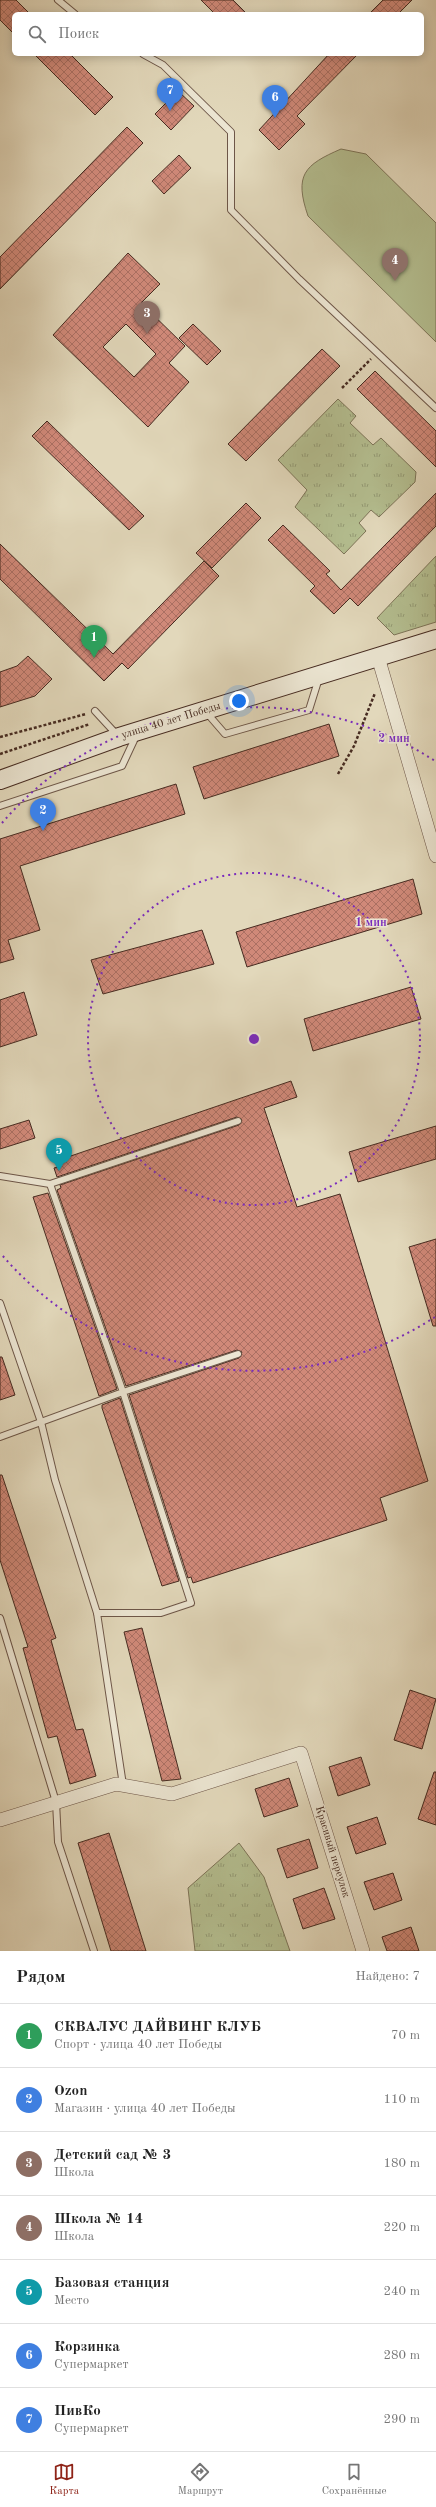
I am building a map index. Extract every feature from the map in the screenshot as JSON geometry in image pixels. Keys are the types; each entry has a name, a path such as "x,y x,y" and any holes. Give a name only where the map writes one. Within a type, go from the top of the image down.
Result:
{"main road":[{"name":"улица 40 лет Победы","path":"0,780 119,737 320,674 381,664 436,639"}],"street":[{"path":"381,664 436,856"},
{"name":"Красивый переулок","path":"123,1785 172,1794 301,1753 363,1951"},
{"path":"0,1820 116,1784 123,1785"}],"lane":[{"path":"58,0 73,12"},
{"path":"147,56 163,65 231,132 231,210 436,408"},
{"path":"205,710 225,734 309,710 320,674"},
{"path":"94,711 119,737"},
{"path":"0,806 122,766 138,731"},
{"path":"0,1176 50,1184 238,1121"},
{"path":"50,1184 123,1392 191,1603 161,1613 97,1613"},
{"path":"0,1303 41,1422 55,1480 97,1613 123,1785"},
{"path":"0,1437 123,1392 238,1354"},
{"path":"0,1621 56,1802 58,1842 94,1951"}],"path":[{"path":"342,388 377,352"},
{"path":"338,774 354,746 381,664"},
{"path":"0,738 94,711"},
{"path":"0,754 90,724"}],"green space":[{"path":"341,149 366,154 436,223 436,342 308,216 302,190 305,173 318,160"},
{"path":"338,399 356,416 350,423 373,445 381,438 416,472 415,482 379,517 371,510 359,523 366,531 344,554 295,507 307,490 278,460"},
{"path":"436,556 436,622 394,635 377,618"},
{"path":"239,1843 264,1877 290,1951 195,1951 188,1888"}],"building":[{"path":"0,0 16,0 28,12 12,12 12,32 0,20"},
{"path":"201,0 233,0 245,12 213,12"},
{"path":"383,0 412,0 400,12 371,12"},
{"path":"36,56 72,56 113,97 95,115"},
{"path":"327,56 356,56 297,116 305,124 279,150 259,130"},
{"path":"178,91 194,106 171,130 155,114"},
{"path":"127,127 143,143 0,289 0,257"},
{"path":"179,155 191,168 164,194 152,181"},
{"path":"128,253 160,284 141,303 185,346 169,363 189,382 148,427 53,335","holes":["126,324 156,354 134,377 103,347"]},
{"path":"193,324 221,351 207,365 179,338"},
{"path":"322,349 340,366 246,461 228,444"},
{"path":"375,371 436,431 436,467 357,389"},
{"path":"47,421 144,516 129,530 32,436"},
{"path":"436,493 436,526 358,606 350,598 334,614 310,591 315,586 268,540 283,525 330,571 326,574 341,590"},
{"path":"246,503 261,518 212,568 196,553"},
{"path":"0,544 113,654 204,561 219,576 128,669 122,663 104,681 0,579"},
{"path":"28,656 52,679 35,696 0,707 0,672 17,666"},
{"path":"329,724 339,756 204,799 193,767"},
{"path":"176,784 185,814 20,866 40,930 8,940 14,959 0,963 0,839"},
{"path":"413,879 422,914 247,967 236,932"},
{"path":"202,930 214,964 103,994 91,960"},
{"path":"411,987 421,1019 313,1051 304,1019"},
{"path":"24,992 37,1035 0,1047 0,1000"},
{"path":"291,1081 297,1097 264,1108 297,1207 340,1194 428,1481 380,1498 387,1520 193,1583 191,1577 188,1578 129,1395 239,1358 242,1352 237,1350 126,1386 57,1190 61,1188 60,1185 239,1125 242,1120 237,1117 57,1177 54,1168 61,1166 59,1160"},
{"path":"29,1120 35,1138 0,1149 0,1129"},
{"path":"436,1126 436,1159 358,1182 349,1152"},
{"path":"48,1193 117,1389 99,1396 33,1197"},
{"path":"436,1239 436,1326 433,1326 409,1247"},
{"path":"0,1357 2,1357 15,1395 0,1400"},
{"path":"120,1398 179,1581 162,1586 102,1408 102,1405"},
{"path":"0,1475 2,1475 56,1638 51,1640 76,1730 83,1729 96,1776 70,1784 57,1736 48,1738 23,1648 28,1647 0,1560"},
{"path":"142,1628 181,1779 162,1781 124,1632"},
{"path":"410,1690 436,1699 422,1749 394,1740"},
{"path":"361,1757 370,1785 338,1796 329,1767"},
{"path":"434,1772 436,1772 436,1825 418,1819"},
{"path":"289,1778 298,1806 264,1817 255,1789"},
{"path":"377,1817 386,1844 356,1854 347,1827"},
{"path":"109,1833 146,1951 111,1951 78,1843"},
{"path":"309,1839 318,1868 287,1878 277,1849"},
{"path":"393,1873 402,1900 374,1910 364,1882"},
{"path":"324,1888 335,1919 303,1929 293,1899"},
{"path":"411,1927 419,1951 387,1951 382,1937"}],"place":[{"name":"ПивКо","path":"170,111"},
{"name":"Корзинка","path":"275,118"},
{"name":"Школа № 14","path":"395,281"},
{"name":"Детский сад № 3","path":"147,334"},
{"name":"СКВАЛУС ДАЙВИНГ КЛУБ","path":"94,658"},
{"name":"Ozon","path":"43,831"},
{"name":"Базовая станция","path":"59,1171"}]}
